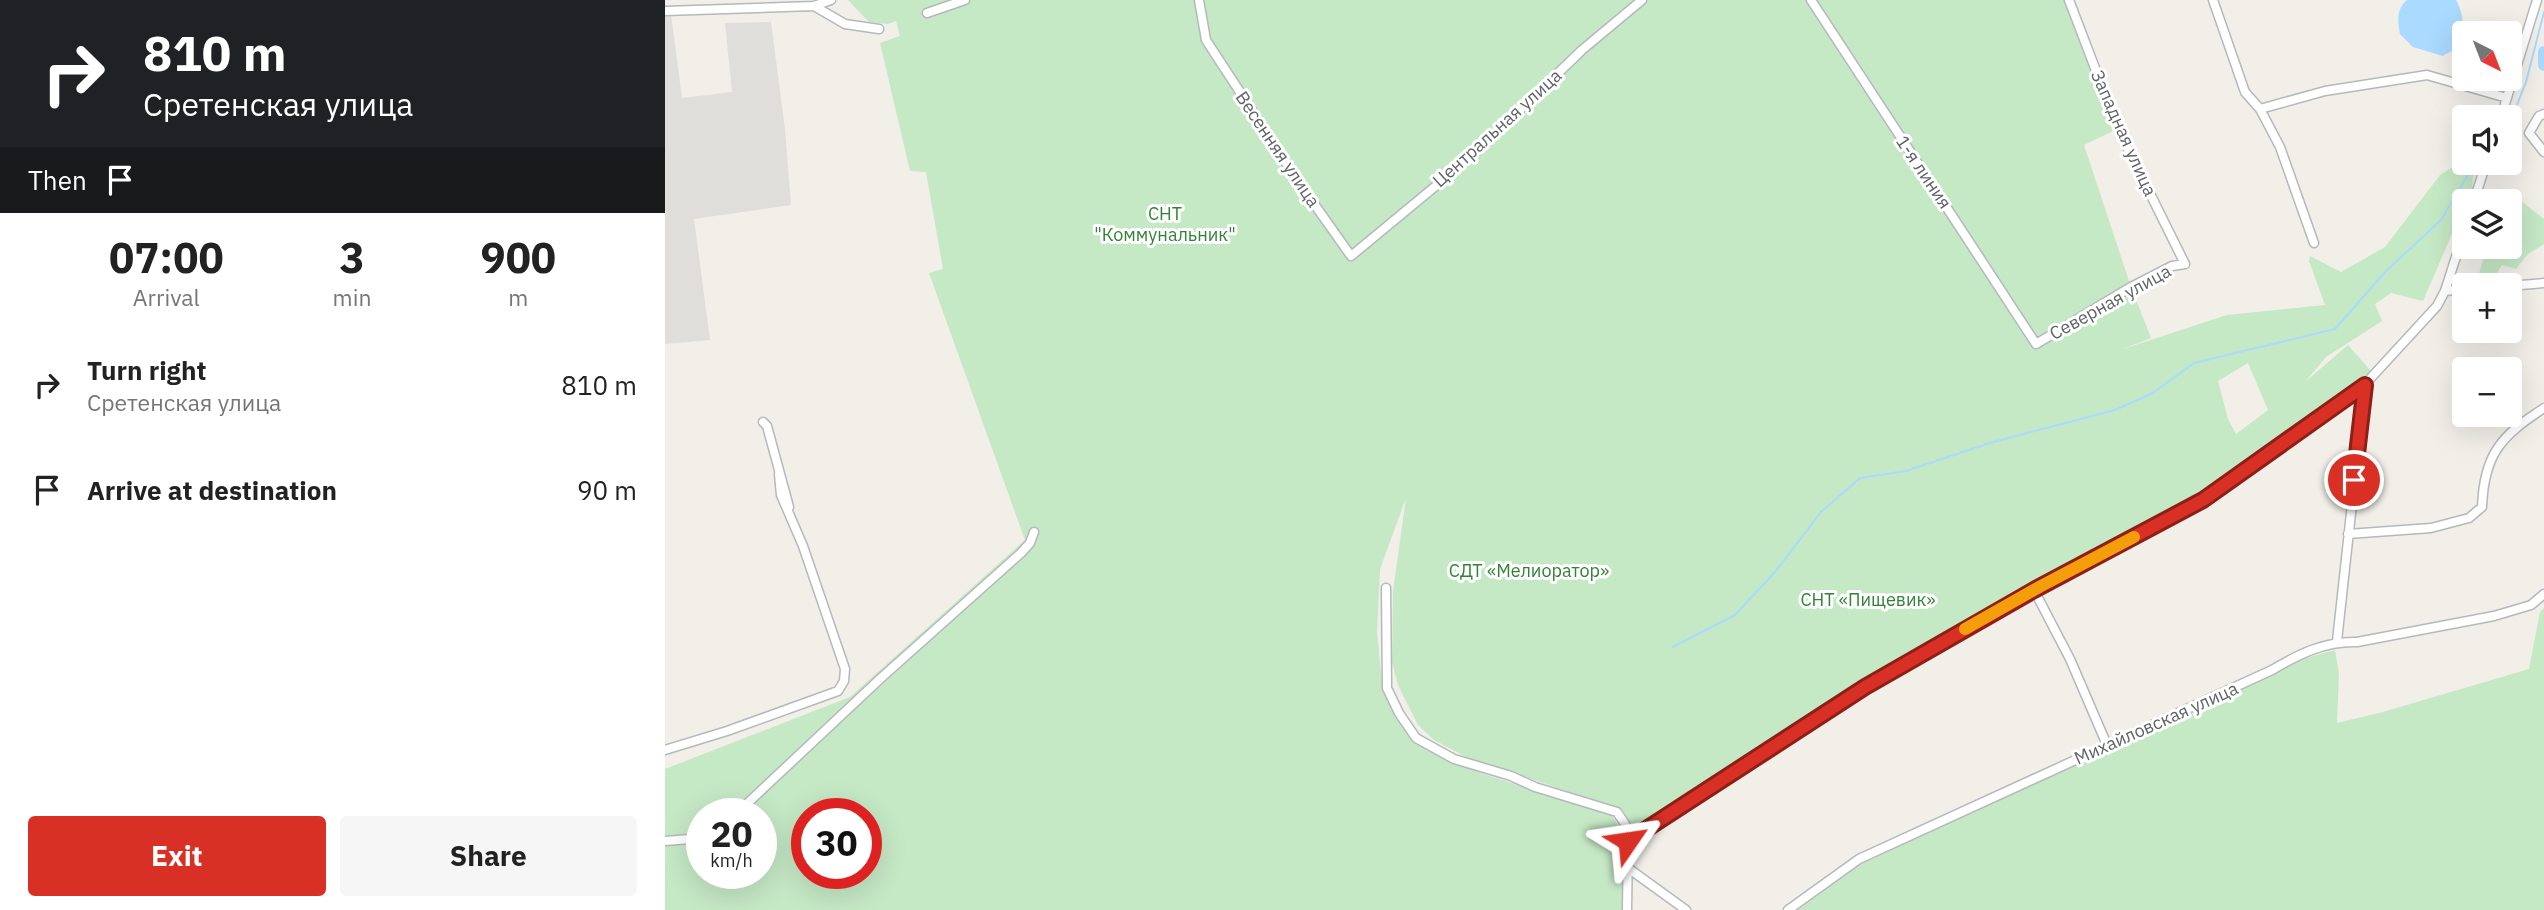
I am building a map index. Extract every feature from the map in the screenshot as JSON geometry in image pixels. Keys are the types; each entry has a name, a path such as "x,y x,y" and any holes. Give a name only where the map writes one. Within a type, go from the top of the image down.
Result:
{"street":[{"path":"665,11 814,6 831,0"},
{"path":"927,13 965,0"},
{"name":"Весенняя улица","path":"1199,0 1206,40 1351,256"},
{"name":"Центральная улица","path":"1351,256 1472,156 1582,50 1642,0"},
{"name":"1-я линия","path":"1811,0 2036,344"},
{"name":"Западная улица","path":"2069,0 2119,131 2185,264"},
{"path":"2213,0 2245,92 2260,109 2280,147 2314,243"},
{"path":"2505,105 2537,0"},
{"path":"814,6 845,24 879,29"},
{"path":"2260,109 2325,91 2427,75 2507,98"},
{"path":"2544,114 2539,116 2529,133 2544,152"},
{"path":"1628,841 1855,693 2034,590 2203,500 2365,385 2437,306 2455,259"},
{"name":"Северная улица","path":"2036,344 2131,288 2172,266 2185,264"},
{"path":"2522,285 2544,283"},
{"path":"2445,291 2452,290"},
{"path":"2337,641 2365,385"},
{"path":"2348,534 2431,528 2469,518 2482,507 2483,481 2493,453 2523,422 2544,408"},
{"path":"665,750 838,691 844,681 845,669 803,546 781,495 779,474 767,426 763,422"},
{"path":"753,798 1021,552 1030,543 1034,532"},
{"path":"1386,588 1387,688 1399,713 1416,738 1454,759 1617,812 1625,824 1628,841 1627,910"},
{"path":"2034,590 2070,659 2107,745"},
{"name":"Михайловская улица","path":"1788,910 1859,859 2272,670 2298,654 2337,641 2357,642 2494,616 2531,605 2544,594"},
{"path":"665,841 686,839"},
{"path":"1628,868 1686,910"}],"shaded area":[{"path":"665,14 671,14 682,98 732,92 725,23 771,22 785,129 791,205 694,219 710,340 665,344"}],"green space":[{"path":"848,0 2064,0 2113,131 2084,145 2131,287 2151,338 2120,350 2227,315 2325,305 2309,261 2310,256 2341,272 2385,247 2440,175 2452,168 2452,175 2474,175 2472,189 2452,189 2452,234 2423,301 2391,293 2375,304 2382,321 2326,357 2305,382 2348,345 2371,371 2196,500 2053,574 1848,691 1635,834 1630,829 1623,810 1466,757 1434,740 1418,725 1398,685 1392,663 1393,591 1406,498 1380,569 1377,632 1382,683 1403,725 1428,751 1486,775 1611,814 1624,848 1622,910 665,910 665,769 850,697 1025,540 929,273 943,269 926,172 910,171 880,43 900,36 896,21 888,24 869,22","holes":["2248,363 2268,410 2236,434 2228,419 2218,381"]},
{"path":"2522,202 2544,219 2544,244 2527,255 2516,269 2502,265 2497,273 2479,273 2483,259 2522,259"},
{"path":"2544,608 2544,910 1798,910 1857,866 2299,660 2335,650 2339,673 2337,723 2529,669 2540,612"}],"water":[{"path":"2407,0 2456,0 2462,21 2452,21 2452,50 2443,56 2413,47 2400,34 2398,20"}],"waterway":[{"path":"2517,105 2526,82 2544,12"},
{"path":"2544,52 2544,65"},
{"path":"1673,647 1735,615 1775,572 1821,512 1860,478 1906,471 1993,442 2115,410 2153,393 2194,363 2335,329 2385,272 2441,220 2468,175"}],"slow traffic":[{"path":"1965,629 2134,537"}],"route":[{"path":"1628,841 1865,687 2034,590 2203,500 2356,394 2365,385 2354,480"}],"park label":[{"name":"СНТ \"Коммунальник\"","path":"1165,223"},
{"name":"СДТ «Мелиоратор»","path":"1529,570"},
{"name":"СНТ «Пищевик»","path":"1868,599"}]}
